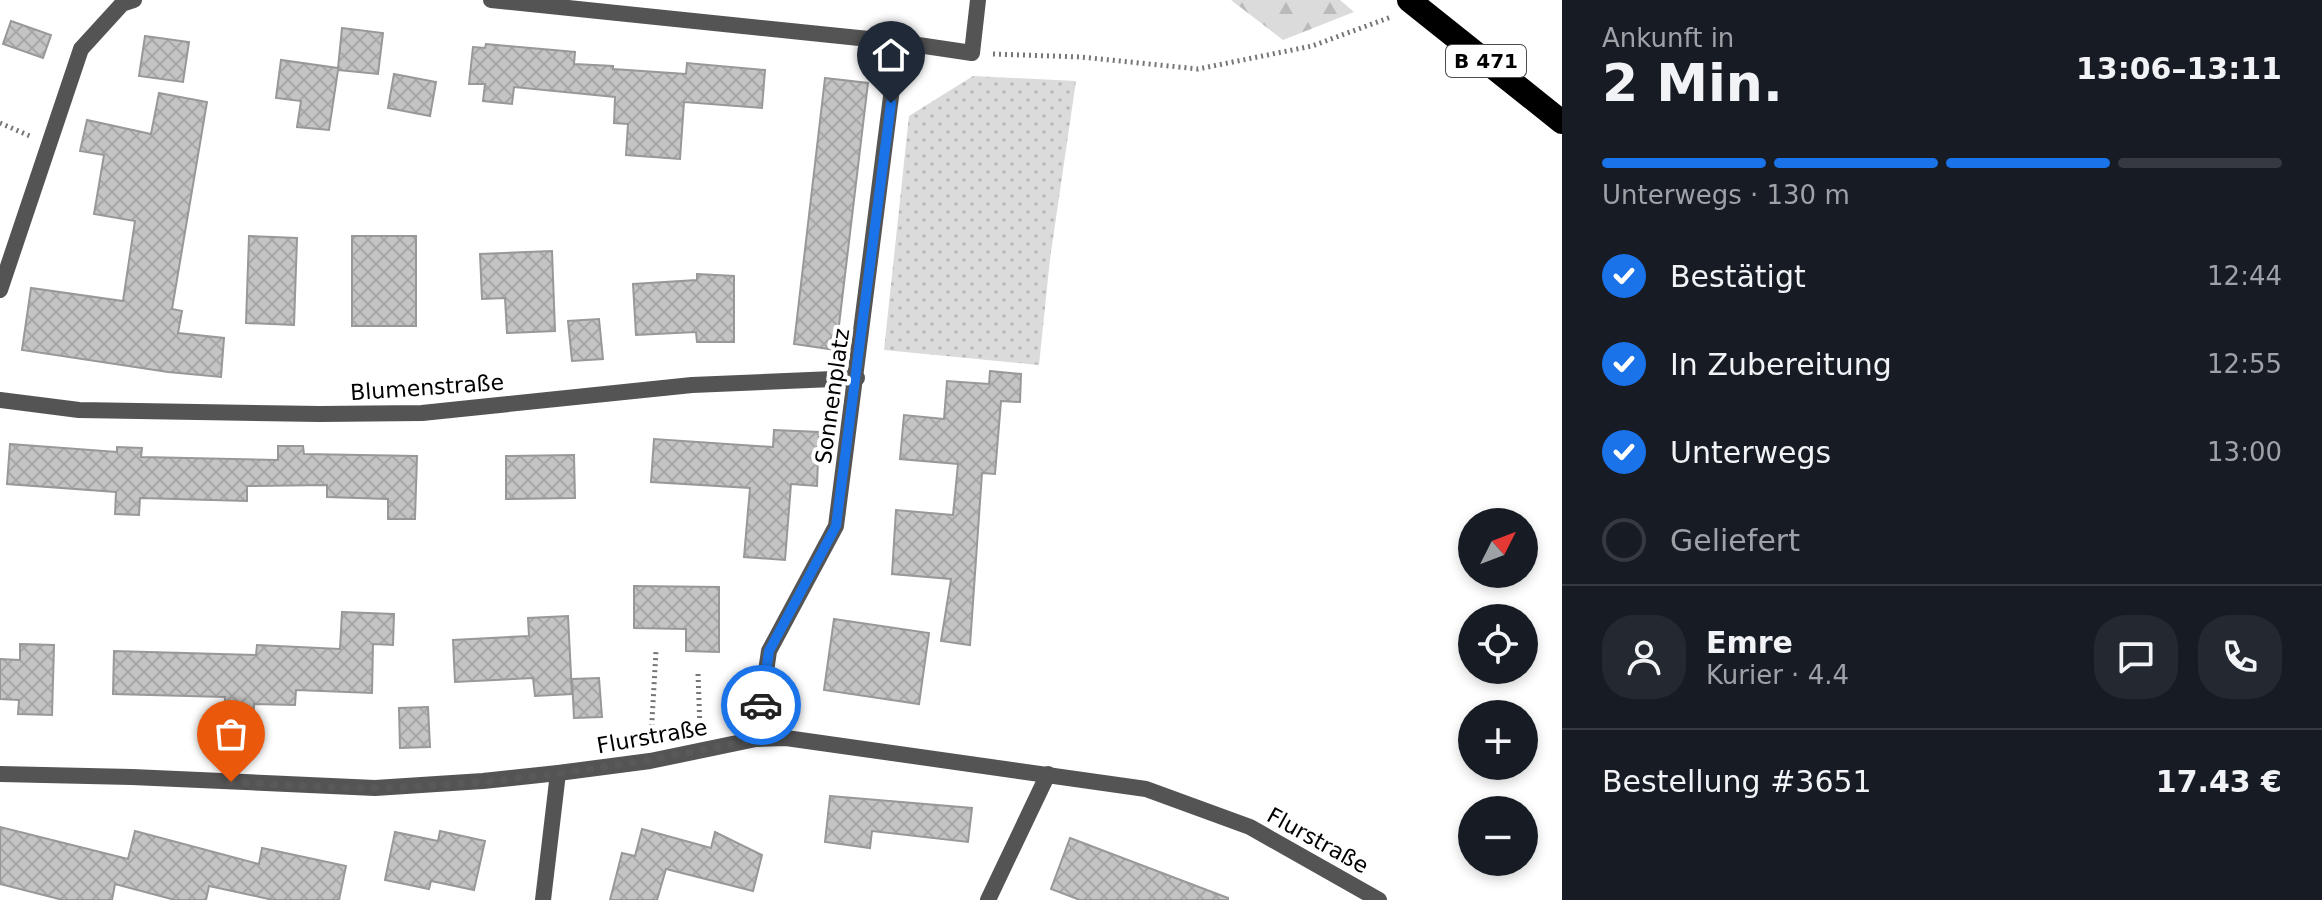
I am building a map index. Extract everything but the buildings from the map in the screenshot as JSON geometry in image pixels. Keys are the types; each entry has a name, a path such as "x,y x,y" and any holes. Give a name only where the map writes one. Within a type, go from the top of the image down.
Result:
{"highway":[{"name":"B 471","path":"1409,0 1562,122"}],"street":[{"path":"0,290 81,49 122,4 134,0"},
{"path":"491,0 898,42 972,53 978,0"},
{"name":"Sonnenplatz","path":"756,739 769,651 836,526 898,42"},
{"name":"Blumenstraße","path":"0,400 79,410 422,413 692,385 857,378"},
{"name":"Flurstraße","path":"0,774 375,788 558,773 650,761 756,739 786,738 1146,789 1250,827 1379,900"},
{"path":"543,900 558,773"},
{"path":"988,900 1048,774"}],"path":[{"path":"972,53 1081,57 1198,69 1312,46 1353,31"},
{"path":"650,761 656,651"},
{"path":"698,674 701,750"}],"green space":[{"path":"1231,0 1340,0 1354,12 1283,40"},
{"path":"973,76 1076,81 1050,259 1039,365 884,350 909,116"}],"way so far":[{"path":"231,782 375,788 483,781 650,761 756,739 761,705"}],"route":[{"path":"761,705 769,651 836,526 891,103"}]}
